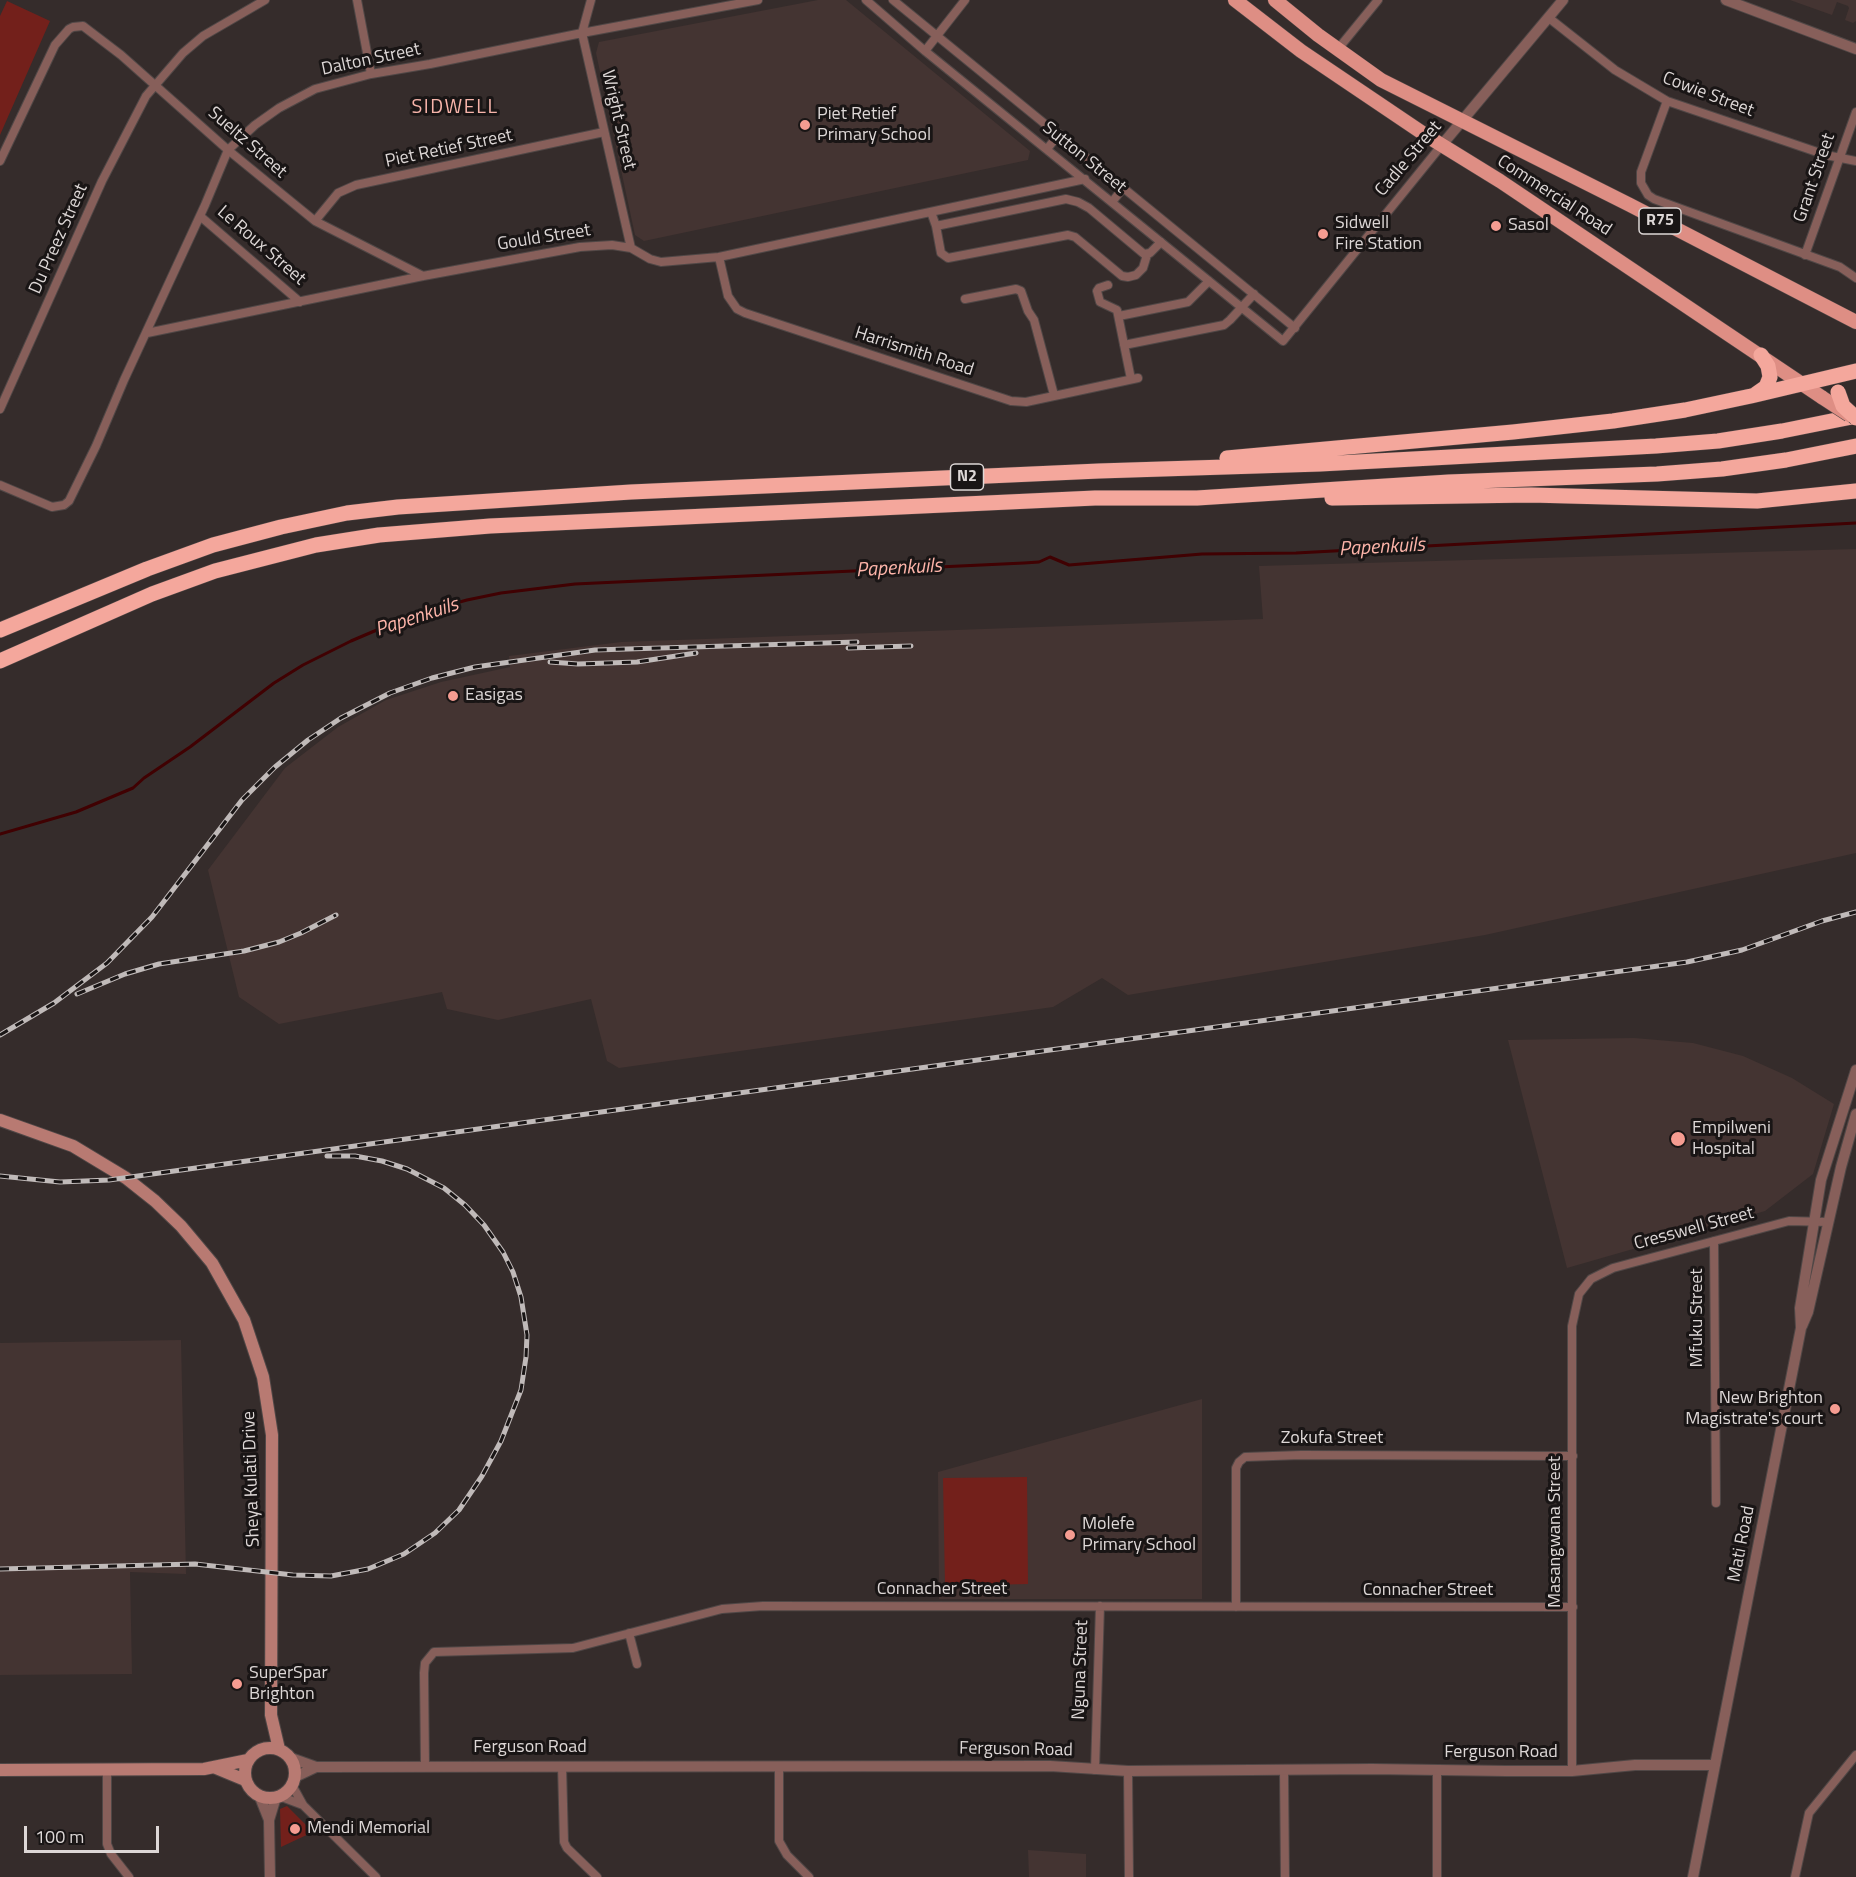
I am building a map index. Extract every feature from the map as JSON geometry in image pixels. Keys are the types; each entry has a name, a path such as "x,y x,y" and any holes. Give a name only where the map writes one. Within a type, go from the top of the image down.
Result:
{"highway":[{"path":"1751,396 1761,391 1769,382 1770,372 1761,355"},
{"path":"1099,471 1513,432 1624,419 1685,410 1804,385 1855,371"},
{"path":"1855,371 1842,381 1831,395 1856,418"},
{"name":"N2","path":"0,630 180,556 249,535 347,513 398,507 619,493 1099,471 1320,464 1656,446 1718,441 1856,418"},
{"name":"N2","path":"0,661 99,616 162,591 250,561 316,545 379,535 490,525 1095,498 1197,498 1449,482 1657,474 1722,469 1786,460 1856,446"},
{"path":"1197,498 1531,495 1757,501 1856,491"},
{"path":"0,668 60,634"}],"main road":[{"name":"Commercial Road","path":"1235,0 1301,51 1441,146 1500,181 1804,385 1831,395"},
{"name":"Commercial Road","path":"1275,0 1381,80 1856,322"},
{"name":"Sheya Kulati Drive","path":"0,1120 73,1146 126,1178 155,1201 181,1226 212,1263 244,1320 263,1377 272,1435 271,1714 279,1749"},
{"name":"Sheya Kulati Drive","path":"251,1757 262,1742 271,1714"},
{"path":"0,1770 216,1768 251,1757 266,1747 279,1749 291,1758 295,1767 294,1781 284,1794 265,1798 250,1788 245,1780 244,1771 251,1757"},
{"path":"216,1768 245,1780"}],"street":[{"name":"Du Preez Street","path":"0,410 102,181 139,108 154,85 183,53 203,36 265,0"},
{"path":"357,0 371,74"},
{"name":"Wright Street","path":"591,0 582,33 630,248"},
{"name":"Dalton Street","path":"0,484 52,507 64,505 72,497 228,150 255,125 299,97 340,81 758,0"},
{"name":"Sutton Street","path":"866,0 925,51 1283,341"},
{"name":"Sutton Street","path":"893,0 1295,328"},
{"path":"925,51 965,0"},
{"path":"1338,49 1378,0"},
{"name":"Cadle Street","path":"1283,341 1347,260 1563,0"},
{"path":"1726,0 1856,49"},
{"name":"Cowie Street","path":"1549,18 1615,70 1667,101 1826,155 1856,160"},
{"name":"Sueltz Street","path":"0,161 45,65 63,34 78,26 90,30 228,150 315,221 423,276"},
{"path":"1667,101 1641,172 1643,189 1654,199 1840,267 1856,278"},
{"name":"Grant Street","path":"1805,255 1856,112"},
{"name":"Piet Retief Street","path":"315,221 338,193 356,185 604,132"},
{"path":"1047,149 1059,134"},
{"name":"Gould Street","path":"147,333 423,276 579,247 612,245 630,248 661,262 718,257 1085,180"},
{"path":"1112,202 1124,187"},
{"path":"936,226 1066,200 1078,202 1089,208 1147,255"},
{"path":"931,212 941,253 948,258 1068,235 1076,237 1122,276 1128,277 1136,275 1143,268 1147,255 1161,242"},
{"name":"Le Roux Street","path":"200,216 300,302"},
{"name":"Harrismith Road","path":"718,257 725,287 731,303 737,309 752,316 1011,401 1026,402 1134,378 1124,345"},
{"path":"1119,316 1188,302 1209,281"},
{"path":"1107,285 1098,289 1099,298 1102,303 1115,308 1119,316 1124,345 1224,325 1254,294"},
{"path":"965,299 1011,290 1021,291 1028,311 1035,320 1054,395"},
{"name":"Mati Road","path":"1693,1877 1800,1329 1800,1308 1827,1159 1856,1070"},
{"name":"Mati Road","path":"1800,1329 1808,1312 1856,1114"},
{"name":"Cresswell Street","path":"1578,1294 1591,1279 1602,1272 1789,1221 1828,1222"},
{"name":"Mfuku Street","path":"1714,1241 1716,1503"},
{"name":"Masangwana Street","path":"1572,1770 1572,1326 1578,1294"},
{"name":"Zokufa Street","path":"1236,1607 1236,1467 1245,1456 1573,1456"},
{"name":"Nguna Street","path":"1095,1770 1100,1606"},
{"name":"Connacher Street","path":"424,1766 424,1672 425,1662 434,1652 573,1648 706,1613 734,1608 1573,1607"},
{"path":"629,1633 637,1664"},
{"path":"1795,1877 1809,1813 1856,1755"},
{"name":"Ferguson Road","path":"291,1758 316,1767 1050,1766 1128,1771 1572,1770 1635,1765 1715,1765"},
{"path":"562,1766 564,1842 567,1848 597,1877"},
{"path":"779,1766 779,1841 787,1855 809,1877"},
{"name":"Ferguson Road","path":"294,1781 316,1767"},
{"path":"107,1770 106,1840 108,1849 129,1877"},
{"path":"1128,1771 1129,1877"},
{"path":"1284,1771 1285,1877"},
{"path":"1437,1771 1437,1877"},
{"path":"294,1781 303,1805 376,1877"},
{"path":"258,1795 269,1820"},
{"path":"270,1877 269,1820 278,1797 303,1805"}],"shaded area":[{"name":"Piet Retief Primary School","path":"818,0 846,0 1030,151 1028,160 644,241 635,235 596,53 599,42"},
{"path":"1790,0 1856,0 1856,21 1853,23 1845,20 1849,8 1837,2 1832,15"},
{"path":"7,1 50,21 0,135 0,16"},
{"path":"1856,549 1856,853 1485,935 1128,995 1102,978 1053,1007 619,1068 607,1061 591,999 498,1020 447,1009 442,992 279,1024 239,997 208,870 285,768 338,727 386,700 441,682 510,667 509,656 621,642 1263,619 1259,566"},
{"name":"Empilweni Hospital","path":"1634,1038 1693,1043 1743,1056 1792,1078 1834,1104 1813,1174 1765,1211 1567,1268 1508,1040"},
{"path":"181,1340 186,1574 130,1572 132,1674 0,1675 0,1343"},
{"name":"Molefe Primary School","path":"1202,1399 1202,1599 939,1599 938,1472"},
{"path":"1027,1477 1028,1584 945,1586 943,1478"},
{"path":"287,1806 313,1832 281,1847 280,1809"},
{"path":"1028,1850 1086,1854 1086,1877 1029,1877"}],"waterway":[{"name":"Papenkuils","path":"0,834 76,812 133,788 274,683 303,665 351,641 412,615 501,593 575,584 1024,563 1039,562 1050,557 1069,565 1202,554 1296,553 1856,523"}],"railway":[{"path":"0,1035 54,1003 107,963 152,917 242,800 275,767 308,740 341,718 390,693 432,678 475,667 595,650 857,642"},
{"path":"848,648 911,646"},
{"path":"550,662 578,664 637,662 696,653"},
{"path":"0,1176 60,1182 109,1180 1687,962 1742,950 1822,921 1856,912"},
{"path":"77,994 125,974 159,964 244,951 279,942 336,915"},
{"path":"0,1569 195,1564 293,1575 331,1576 368,1569 404,1554 435,1533 459,1510 482,1476 501,1441 521,1390 527,1335 521,1297 513,1272 503,1252 484,1225 444,1188 407,1169 382,1161 355,1156 327,1156"}],"place":[{"name":"Piet Retief Primary School","path":"805,125"},
{"name":"Sasol","path":"1496,226"},
{"name":"Sidwell Fire Station","path":"1323,234"},
{"name":"Easigas","path":"453,696"},
{"name":"Empilweni Hospital","path":"1678,1139"},
{"name":"New Brighton Magistrate's court","path":"1835,1409"},
{"name":"Molefe Primary School","path":"1070,1535"},
{"name":"SuperSpar Brighton","path":"237,1684"},
{"name":"Mendi Memorial","path":"295,1829"}],"district":[{"name":"SIDWELL","path":"455,108"}]}
